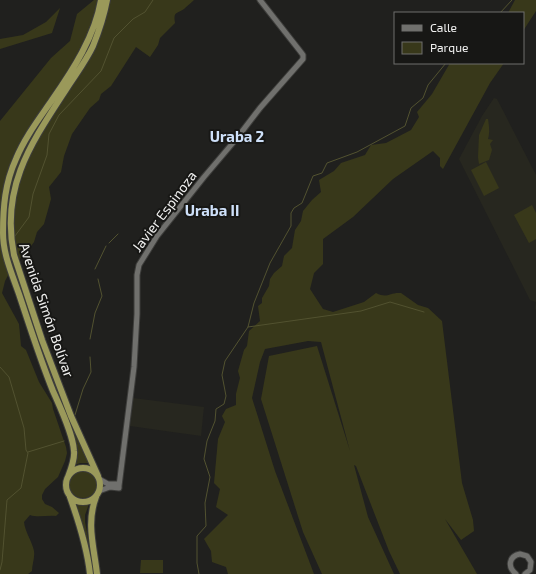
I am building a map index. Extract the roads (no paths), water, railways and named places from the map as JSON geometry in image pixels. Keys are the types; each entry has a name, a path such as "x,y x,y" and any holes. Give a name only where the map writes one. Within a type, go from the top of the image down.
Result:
{"highway":[{"name":"Avenida Simón Bolívar","path":"90,574 89,562 79,521 66,487 74,457 74,447 61,408 38,352 6,257 3,235 4,198 15,159 29,134 84,49 96,23 101,0"},
{"name":"Avenida Simón Bolívar","path":"97,574 90,527 92,508 100,485 71,416 42,340 16,265 11,236 12,200 18,172 34,141 92,47 103,17 107,0"},
{"path":"68,477 75,470 85,468 94,472 98,478"},
{"path":"70,496 79,502 89,502 98,493"}],"street":[{"name":"Javier Espinoza","path":"119,486 134,367 137,314 137,275 139,265 157,236 303,57 300,51 260,0"},
{"path":"98,478 108,484 119,486"},
{"path":"98,493 110,487 119,486"},
{"path":"514,573 510,565 511,559 515,555 522,554 533,559 534,566 526,574"}],"waterway":[{"path":"15,236 29,217 33,194 47,155 49,134 59,115 101,71 114,38 133,19 145,12 153,0"},
{"path":"501,12 512,0"},
{"path":"199,574 197,563 197,536 206,526 205,503 210,477 204,459 207,441 215,421 216,409 224,404 226,396 222,375 225,361 248,327 254,303 270,263 291,226 291,213 294,208 302,203 313,176 322,173 327,163 357,152 405,126 411,108 423,98 428,85 445,64"},
{"path":"109,243 118,234"},
{"path":"95,269 106,246"},
{"path":"90,339 95,313 102,296 98,279"},
{"path":"248,327 361,311 390,302 424,312"},
{"path":"75,415 83,389 91,372 90,357"},
{"path":"0,367 9,377 24,428 26,450 28,453 21,488 7,500 0,570"},
{"path":"28,452 64,441"}],"district":[{"name":"Uraba 2","path":"237,136"},
{"name":"Uraba II","path":"212,210"}]}
